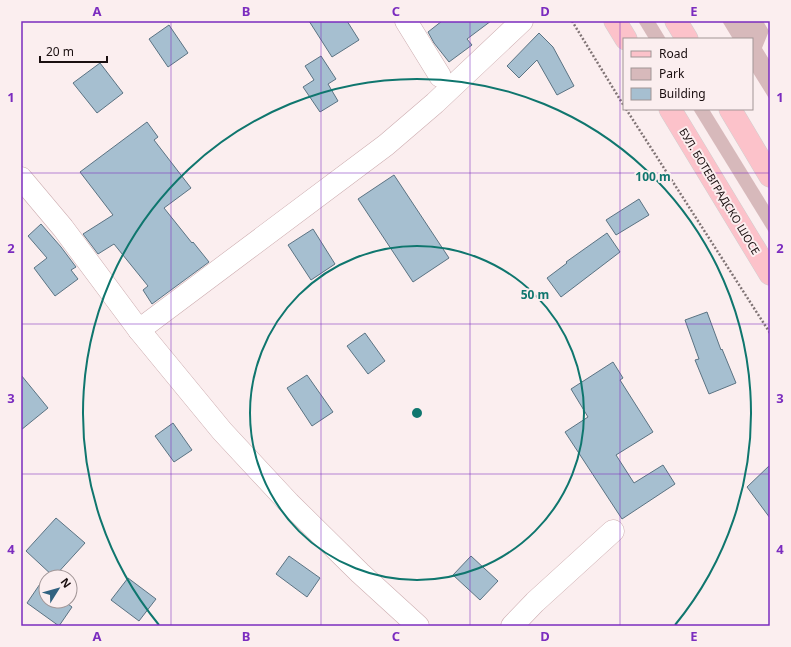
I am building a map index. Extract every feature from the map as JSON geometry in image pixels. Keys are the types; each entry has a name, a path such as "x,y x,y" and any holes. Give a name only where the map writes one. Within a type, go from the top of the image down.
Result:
{"main road":[{"path":"615,21 625,38"},
{"path":"676,21 686,38"},
{"name":"БУЛ. БОТЕВГРАДСКО ШОСЕ","path":"671,110 770,274"},
{"path":"731,110 770,176"}],"street":[{"path":"406,21 440,76"},
{"path":"139,330 386,145 435,103 522,21"},
{"path":"21,178 63,228 139,330 222,431 289,503 360,573 418,626"},
{"path":"512,626 535,602 613,531"}],"path":[{"path":"572,21 623,104"},
{"path":"627,110 770,333"}],"green space":[{"path":"638,21 655,21 665,38 648,38"},
{"path":"722,21 763,21 769,31 762,48 770,61 770,100 753,73 753,38 732,38"},
{"path":"694,110 710,110 770,208 770,234"}],"building":[{"path":"309,21 347,21 359,40 332,57"},
{"path":"442,21 491,21 467,39 472,45 449,62 434,43 428,32"},
{"path":"169,25 188,53 168,67 149,39"},
{"path":"539,33 553,47 574,86 557,95 537,60 519,78 507,66"},
{"path":"321,56 336,79 328,84 338,101 320,112 303,87 314,80 305,66"},
{"path":"100,63 123,93 97,113 73,83"},
{"path":"147,122 158,137 154,140 191,188 164,208 209,262 152,304 143,290 148,286 114,244 98,254 83,234 113,215 80,172"},
{"path":"394,175 449,258 413,282 358,199"},
{"path":"639,199 649,215 616,235 606,220"},
{"path":"41,224 76,267 71,270 78,279 55,296 34,268 47,258 28,236"},
{"path":"313,229 335,264 311,280 288,245"},
{"path":"607,233 620,252 561,297 547,278 567,263 566,262"},
{"path":"707,312 721,350 722,349 736,383 709,394 695,360 699,359 685,320"},
{"path":"365,333 385,361 368,374 347,346"},
{"path":"613,362 623,378 620,380 653,432 616,455 634,483 663,465 675,484 622,519 565,432 588,417 571,389"},
{"path":"21,375 48,408 21,430"},
{"path":"307,375 333,412 312,426 287,388"},
{"path":"173,423 192,450 174,462 155,436"},
{"path":"770,465 770,518 747,487"},
{"path":"56,518 85,543 61,569 45,569 26,551"},
{"path":"289,556 320,578 307,597 276,574"},
{"path":"471,556 498,581 480,600 453,575"},
{"path":"128,578 156,599 139,621 111,600"},
{"path":"38,587 38,609 71,609 59,626 27,603"}]}
